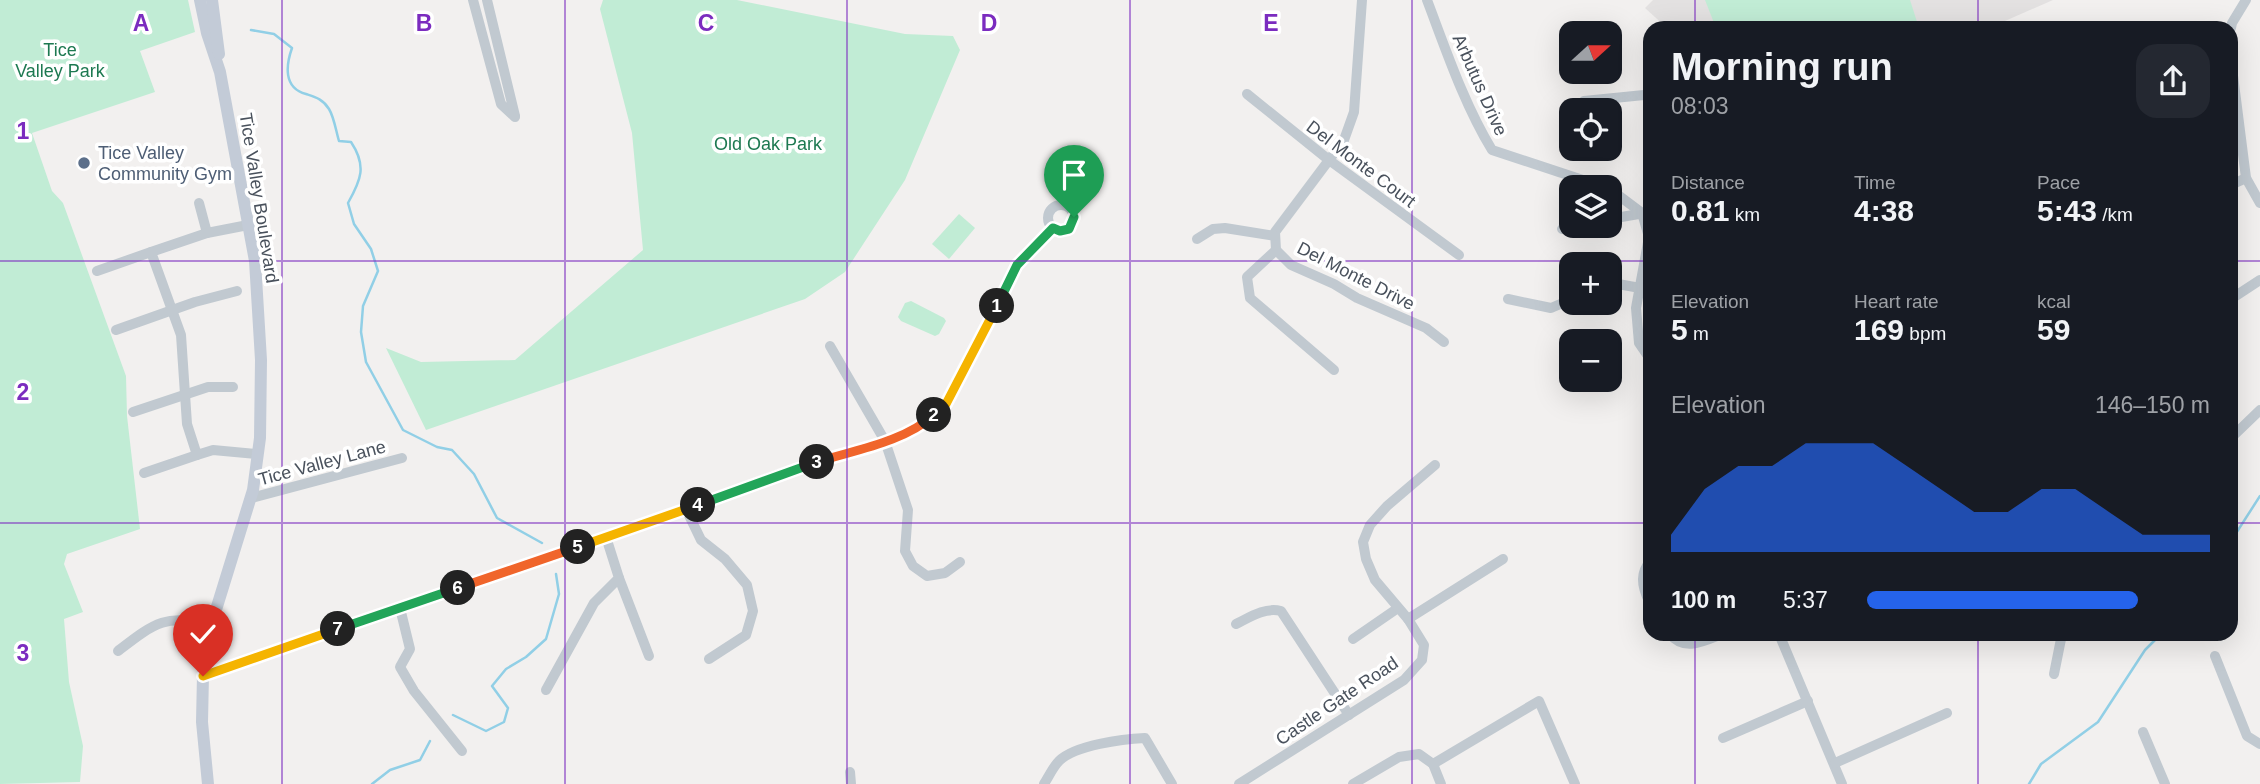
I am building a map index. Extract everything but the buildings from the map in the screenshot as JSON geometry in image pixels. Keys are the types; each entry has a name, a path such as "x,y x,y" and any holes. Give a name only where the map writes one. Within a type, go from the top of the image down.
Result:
{"street":[{"name":"Tice Valley Boulevard","path":"200,0 220,72"},
{"name":"Tice Valley Boulevard","path":"208,784 202,722 203,676 211,626 251,498 257,454 261,360 255,261 220,72 212,0"},
{"path":"473,0 501,104 515,117 487,0"},
{"name":"Del Monte Drive","path":"1362,0 1354,111 1344,140 1275,232 1276,250 1291,265 1426,328 1444,342"},
{"name":"Arbutus Drive","path":"1427,0 1450,61 1482,134 1492,149 1569,175"},
{"path":"2233,21 2246,0"},
{"name":"Del Monte Court","path":"1247,94 1329,160 1459,255"},
{"path":"1620,98 1643,96"},
{"path":"2238,115 2246,178 2260,203"},
{"path":"2238,182 2246,178"},
{"path":"1622,197 1643,210"},
{"path":"199,203 207,233"},
{"path":"1622,217 1643,213"},
{"path":"97,271 207,233 248,225"},
{"path":"203,676 686,509 776,475 885,441 923,425 946,404 1017,265 1053,228"},
{"path":"1197,240 1213,229 1225,228 1275,236"},
{"path":"1276,250 1247,277 1250,298 1334,370"},
{"path":"151,252 184,348 187,424 197,455"},
{"path":"1643,271 1636,308 1639,343 1643,349"},
{"path":"2238,294 2260,280"},
{"path":"1622,285 1640,288"},
{"path":"116,330 237,291"},
{"path":"1508,299 1551,308 1559,305"},
{"path":"830,346 885,441 908,510 905,551 913,566 927,576 945,573 960,562"},
{"path":"133,412 208,387 233,387"},
{"path":"2238,431 2260,410"},
{"path":"144,473 213,450 257,454"},
{"name":"Tice Valley Lane","path":"251,498 402,458"},
{"name":"Castle Gate Road","path":"1239,784 1404,680 1422,660 1424,645 1408,620 1375,580 1366,559 1363,542 1370,525 1387,506 1435,465"},
{"path":"686,509 701,540 725,559 747,585 753,611 746,635 709,659"},
{"path":"606,537 649,656"},
{"path":"1408,620 1503,559"},
{"path":"546,690 594,603 619,578"},
{"path":"400,608 410,649 400,667 414,691 462,751"},
{"path":"1353,639 1398,608"},
{"path":"1237,624 1261,612 1273,609 1281,611 1349,715"},
{"path":"118,651 145,630 169,620 189,619 211,626"},
{"path":"1676,641 1687,644 1706,641"},
{"path":"1782,641 1842,784"},
{"path":"2054,674 2061,641"},
{"path":"2215,656 2247,736 2260,744"},
{"path":"1433,764 1539,701 1575,784"},
{"path":"1723,738 1808,701"},
{"path":"1835,763 1947,713"},
{"path":"2143,732 2165,784"},
{"path":"1044,784 1065,757 1110,741 1145,738 1172,784"},
{"path":"1353,784 1399,757 1419,754 1433,764 1441,784"},
{"path":"850,772 851,784"}],"shaded area":[{"path":"1653,0 2053,0 2005,21 1659,21 1645,8"}],"green space":[{"name":"Tice Valley Park","path":"0,0 188,0 195,32 140,51 155,92 32,133 52,191 63,203 126,376 127,416 140,529 67,554 64,564 83,612 64,619 69,682 83,746 80,782 0,784"},
{"name":"Old Oak Park","path":"603,0 737,0 905,34 953,36 960,50 905,180 845,272 805,299 426,430 386,348 421,362 515,360 643,250 632,133 600,9"},
{"path":"1705,0 1910,0 1917,21 1713,21"},
{"path":"959,214 975,228 949,259 932,244"},
{"path":"911,301 944,318 946,321 939,334 935,336 901,321 898,317 905,303"}],"waterway":[{"path":"251,30 274,34 292,48 288,75 293,87 319,99 327,106 339,141 351,142 359,158 359,180 348,203 354,224 371,249 378,271 363,306 361,332 366,362 403,430 437,447 452,450 474,474 497,518 542,543"},
{"path":"2238,530 2260,496"},
{"path":"453,715 486,731 504,722 508,708 492,686 506,669 526,657 546,639 559,594 556,574"},
{"path":"2029,784 2041,764 2098,722 2145,650 2154,641"},
{"path":"372,784 390,770 420,760 430,741"}],"place":[{"name":"Tice Valley Community Gym","path":"84,163"}],"route":[{"path":"203,676 686,509 776,475 885,441 923,425 946,404 1017,265 1053,228 1060,231 1069,229 1074,217"}]}
